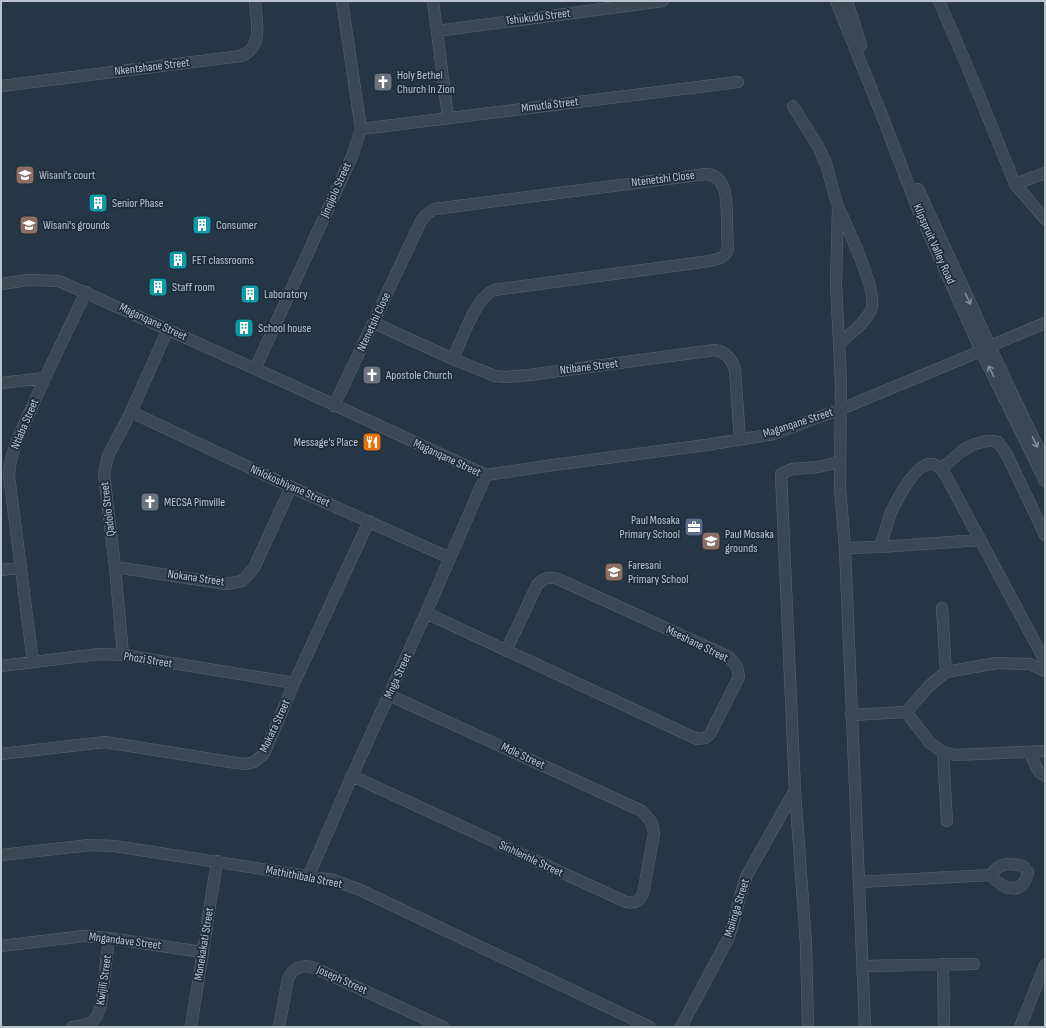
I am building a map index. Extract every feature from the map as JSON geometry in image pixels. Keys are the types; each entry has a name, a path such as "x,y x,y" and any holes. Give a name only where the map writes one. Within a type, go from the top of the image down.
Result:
{"street":[{"name":"Nkentshane Street","path":"1,86 241,56 254,47 258,35 254,1"},
{"name":"Jinqijolo Street","path":"255,369 350,160 362,129 342,1"},
{"path":"433,1 448,117"},
{"name":"Tshukudu Street","path":"437,30 662,1"},
{"name":"Klipspruit Valley Road","path":"836,1 917,207 986,349 1045,462"},
{"name":"Klipspruit Valley Road","path":"847,1 860,44 914,180 986,349 1045,481"},
{"path":"939,1 1015,184 1045,219"},
{"name":"Mmutla Street","path":"362,129 448,117 738,82"},
{"path":"793,106 826,164 838,207 861,261 872,301 871,310 868,315 839,344"},
{"path":"1015,184 1045,173"},
{"name":"Ntenetshi Close","path":"334,406 421,221 434,209 706,174 714,176 721,182 726,196 728,248 727,253 723,257 703,262 494,290 487,294 478,306 453,359"},
{"path":"838,207 836,285 841,409 840,487 845,548 865,1027"},
{"name":"Maganqane Street","path":"1,284 28,280 59,280 486,476 553,465 740,440 774,434 841,409 1045,323"},
{"name":"Ntlaba Street","path":"33,662 20,568 5,477 12,452 86,292"},
{"name":"Ntibane Street","path":"374,323 484,372 495,376 505,377 715,350 720,351 731,361 735,370 740,440"},
{"name":"Qadolo Street","path":"123,655 115,567 104,474 108,456 131,412 168,329"},
{"path":"1,383 45,378"},
{"name":"Nhlokoshiyane Street","path":"131,412 291,487 450,558"},
{"path":"941,469 962,451 972,445 986,441 998,442 1007,455 1045,535"},
{"path":"808,1027 806,944 795,790 781,474 792,468 818,466 840,462"},
{"path":"880,547 892,512 908,482 919,469 926,465 934,465 941,469 1045,661"},
{"name":"Mnga Street","path":"309,875 486,476"},
{"name":"Nokana Street","path":"115,567 226,584 242,581 254,568 291,487"},
{"name":"Mokata Street","path":"1,754 105,742 236,763 250,763 257,761 264,754 294,683 369,521"},
{"path":"845,548 980,540"},
{"path":"1,570 20,568"},
{"name":"Mseshane Street","path":"426,613 506,651 697,739 705,738 710,734 739,677 737,667 729,657 553,578 544,579 537,585 506,651"},
{"path":"942,608 946,672"},
{"name":"Phozi Street","path":"1,666 99,654 123,655 294,683"},
{"path":"851,715 906,712 929,686 946,672 997,663 1030,664 1045,671"},
{"name":"Mdle Street","path":"389,695 642,811 652,823"},
{"path":"906,712 930,743 943,752 955,754 1045,751"},
{"path":"943,752 947,821"},
{"path":"1029,752 1039,772 1045,776"},
{"name":"Sinhlenhle Street","path":"352,776 628,903 638,901 643,894 654,840 652,823"},
{"name":"Msilinga Street","path":"681,1027 728,939 742,887 747,875 795,790"},
{"name":"Mathithibala Street","path":"1,855 90,845 114,846 309,875 333,880 358,889 650,1027"},
{"name":"Monekakati Street","path":"191,1027 217,861"},
{"path":"859,882 991,875"},
{"name":"Mngandave Street","path":"1,946 84,936 109,938 202,952"},
{"name":"Kwijili Street","path":"72,1027 89,1024 94,1021 98,1014 101,1004 109,938"},
{"path":"943,964 944,1027"},
{"path":"862,966 974,964"},
{"path":"1020,1027 1045,965"},
{"name":"Joseph Street","path":"279,1027 290,974 297,968 305,966 315,968 443,1027"}],"place":[{"name":"Holy Bethel Church In Zion","path":"383,82"},
{"name":"Wisani's court","path":"25,175"},
{"name":"Senior Phase","path":"98,203"},
{"name":"Wisani's grounds","path":"29,225"},
{"name":"Consumer","path":"202,225"},
{"name":"FET classrooms","path":"178,260"},
{"name":"Staff room","path":"158,287"},
{"name":"Laboratory","path":"250,294"},
{"name":"School house","path":"244,328"},
{"name":"Apostole Church","path":"372,375"},
{"name":"Message's Place","path":"372,442"},
{"name":"MECSA Pimville","path":"150,502"},
{"name":"Paul Mosaka Primary School","path":"694,527"},
{"name":"Paul Mosaka grounds","path":"711,541"},
{"name":"Faresani Primary School","path":"614,572"}]}
